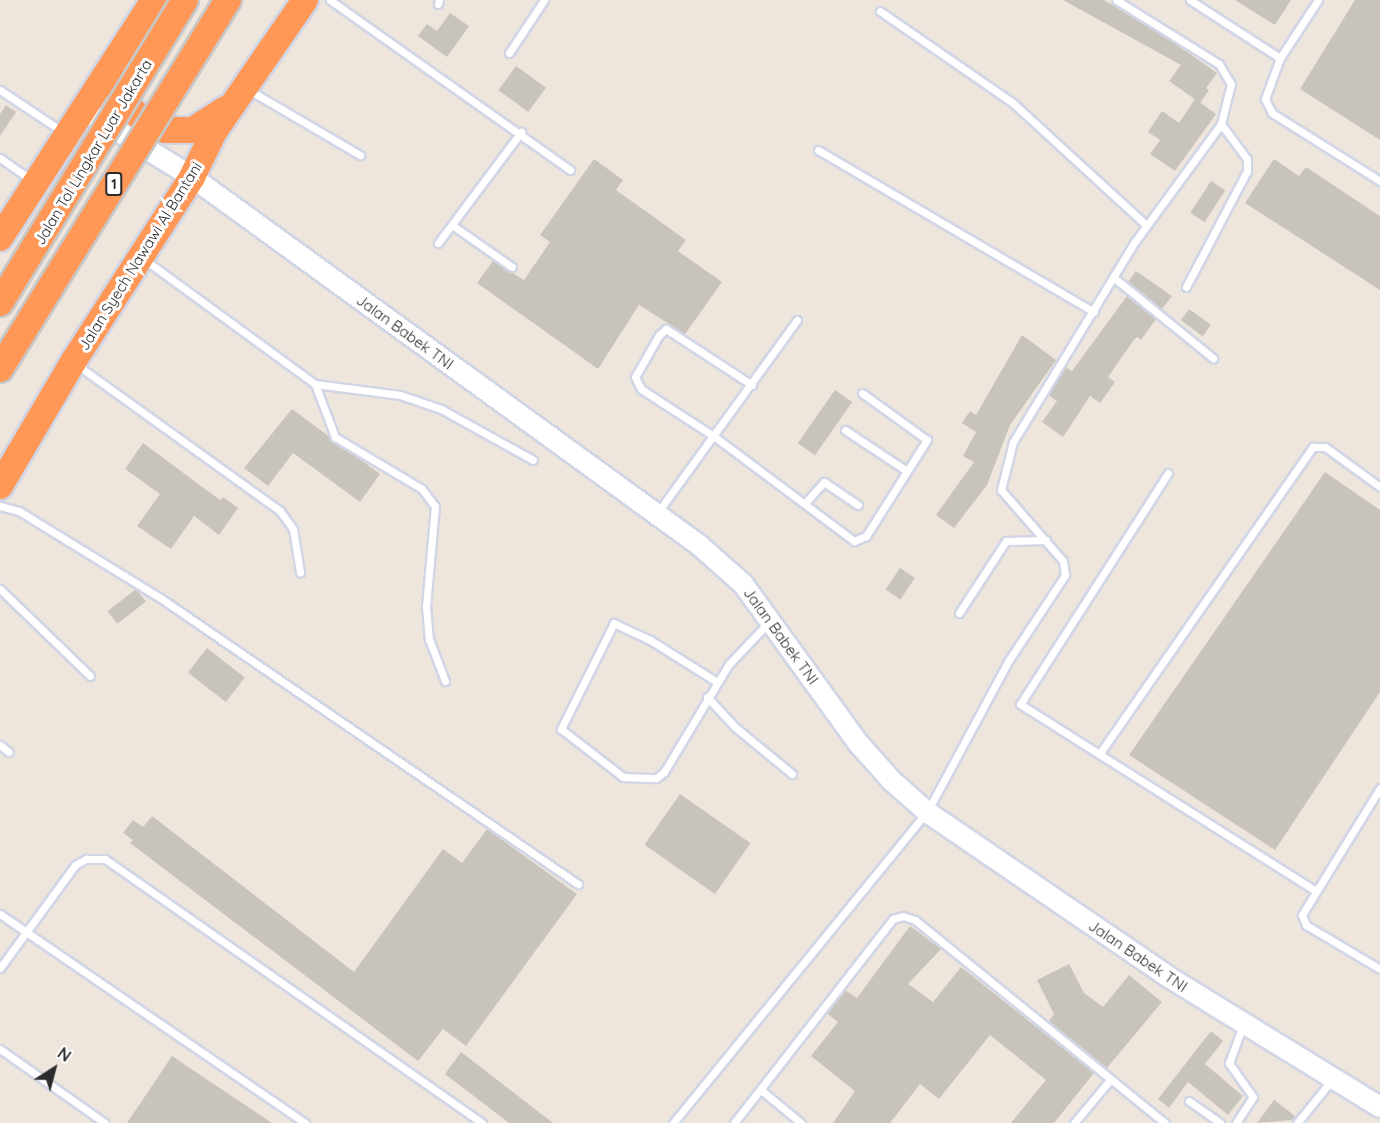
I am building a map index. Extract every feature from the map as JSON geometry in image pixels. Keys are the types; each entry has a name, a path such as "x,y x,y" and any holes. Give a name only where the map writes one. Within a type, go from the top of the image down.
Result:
{"highway":[{"path":"0,238 154,0"},
{"name":"Jalan Tol Lingkar Luar Jakarta","path":"0,303 185,0"},
{"name":"1","path":"0,369 228,0"},
{"name":"Jalan Syech Nawawi Al Bantani","path":"0,486 73,362 192,177 239,96 305,0"},
{"path":"129,41 117,91 121,100 142,120 182,132 205,124 239,96"}],"street":[{"name":"Jalan Babek TNI","path":"82,109 192,177 657,514 743,584 859,744 892,781 927,812 1243,1026 1380,1107"}],"lane":[{"path":"330,0 521,132 570,170"},
{"path":"509,53 544,0"},
{"path":"673,1123 927,812 1009,660 1065,575 1066,567 1046,540 1004,496 1002,477 1013,442 1146,225 1221,124 1230,94 1228,74 1219,64 1116,0"},
{"path":"1190,0 1280,58"},
{"path":"1318,0 1280,58 1267,86 1265,99 1272,113 1380,181"},
{"path":"880,11 1013,103 1146,225"},
{"path":"0,90 66,135"},
{"path":"239,96 360,155"},
{"path":"1186,287 1246,171 1244,152 1221,124"},
{"path":"438,243 521,132"},
{"path":"818,150 1094,312"},
{"path":"0,158 36,183"},
{"path":"452,225 512,267"},
{"path":"141,256 315,384 400,396 441,409 533,460"},
{"path":"1113,277 1213,358"},
{"path":"657,514 715,437 797,320"},
{"path":"752,385 671,330 659,335 635,376 636,384 715,437 854,541 860,541 927,437 862,393"},
{"path":"73,362 280,512 293,529 300,572"},
{"path":"315,384 335,436 422,489 435,506 426,606 429,639 445,681"},
{"path":"845,430 907,471"},
{"path":"1100,753 1313,447 1325,447 1380,487"},
{"path":"1168,473 1020,704 1316,891"},
{"path":"805,503 824,482 858,505"},
{"path":"0,506 19,511 150,591 578,884"},
{"path":"959,613 1006,542 1046,540"},
{"path":"0,589 90,676"},
{"path":"717,682 650,640 614,623 561,729 624,777 656,778 664,772 707,697 717,682 729,664 771,620"},
{"path":"707,697 735,727 792,774"},
{"path":"0,745 9,752"},
{"path":"1380,788 1302,915 1306,925 1380,969"},
{"path":"0,969 25,931 75,865 86,859 105,859 482,1123"},
{"path":"0,914 305,1123"},
{"path":"734,1123 892,919 903,916 915,920 1165,1123"},
{"path":"1236,1123 1253,1096 1229,1063 1243,1026"},
{"path":"0,1050 105,1123"},
{"path":"1297,1123 1332,1079"},
{"path":"1074,1123 1110,1080"},
{"path":"761,1090 801,1123"},
{"path":"1189,1101 1220,1123"}],"building":[{"path":"1063,0 1104,0 1167,38 1217,73 1206,88 1209,90 1200,103 1169,81 1181,65"},
{"path":"1235,0 1291,0 1275,25"},
{"path":"1355,0 1380,0 1380,140 1300,89"},
{"path":"450,13 469,26 447,57 418,36 427,24 437,31"},
{"path":"516,66 546,88 528,112 498,90"},
{"path":"1195,99 1216,114 1175,171 1150,154 1160,140 1148,132 1162,111 1179,123"},
{"path":"6,105 16,112 0,136 0,114"},
{"path":"594,159 623,180 616,190 686,240 678,251 722,282 685,334 639,305 598,369 477,283 493,261 524,280 550,242 540,235"},
{"path":"1274,159 1299,176 1306,167 1380,216 1380,290 1245,203"},
{"path":"1211,181 1225,190 1205,222 1190,213"},
{"path":"1136,271 1172,296 1162,309 1128,282"},
{"path":"1127,296 1156,319 1141,340 1137,337 1133,341 1108,377 1115,382 1100,403 1090,396 1063,437 1042,422 1057,401 1048,395 1065,367 1072,371"},
{"path":"1189,309 1211,325 1203,336 1181,320"},
{"path":"1022,335 1056,360 1010,425 987,485 954,528 936,515 974,462 963,456 976,432 962,423 970,411 976,415"},
{"path":"835,390 852,402 815,455 798,443"},
{"path":"292,409 380,474 360,502 293,453 268,486 244,468"},
{"path":"143,443 220,500 223,497 238,508 219,535 194,516 171,549 137,526 160,494 125,469"},
{"path":"1325,472 1380,510 1380,692 1275,850 1129,755"},
{"path":"900,568 915,578 900,600 885,590"},
{"path":"136,589 146,602 117,624 108,611"},
{"path":"207,648 245,678 226,702 188,672"},
{"path":"680,794 750,843 715,894 644,845"},
{"path":"152,816 354,972 443,849 462,863 487,829 577,894 466,1046 443,1029 418,1061 130,843 133,840 123,833 133,820 143,827"},
{"path":"910,926 941,949 908,984 933,1002 961,967 1094,1073 1054,1123 1011,1123 1046,1080 990,1035 939,1099 920,1084 890,1123 833,1123 855,1091 811,1056 838,1022 826,1013 845,990 857,998"},
{"path":"1069,964 1084,993 1103,1007 1129,975 1162,1002 1107,1068 1049,1021 1054,1014 1037,980"},
{"path":"1211,1031 1223,1041 1205,1064 1243,1096 1228,1115 1188,1082 1169,1108 1158,1099"},
{"path":"461,1052 553,1123 509,1123 445,1074"},
{"path":"172,1056 272,1123 127,1123"},
{"path":"1274,1100 1295,1116 1292,1120 1257,1123"}]}
